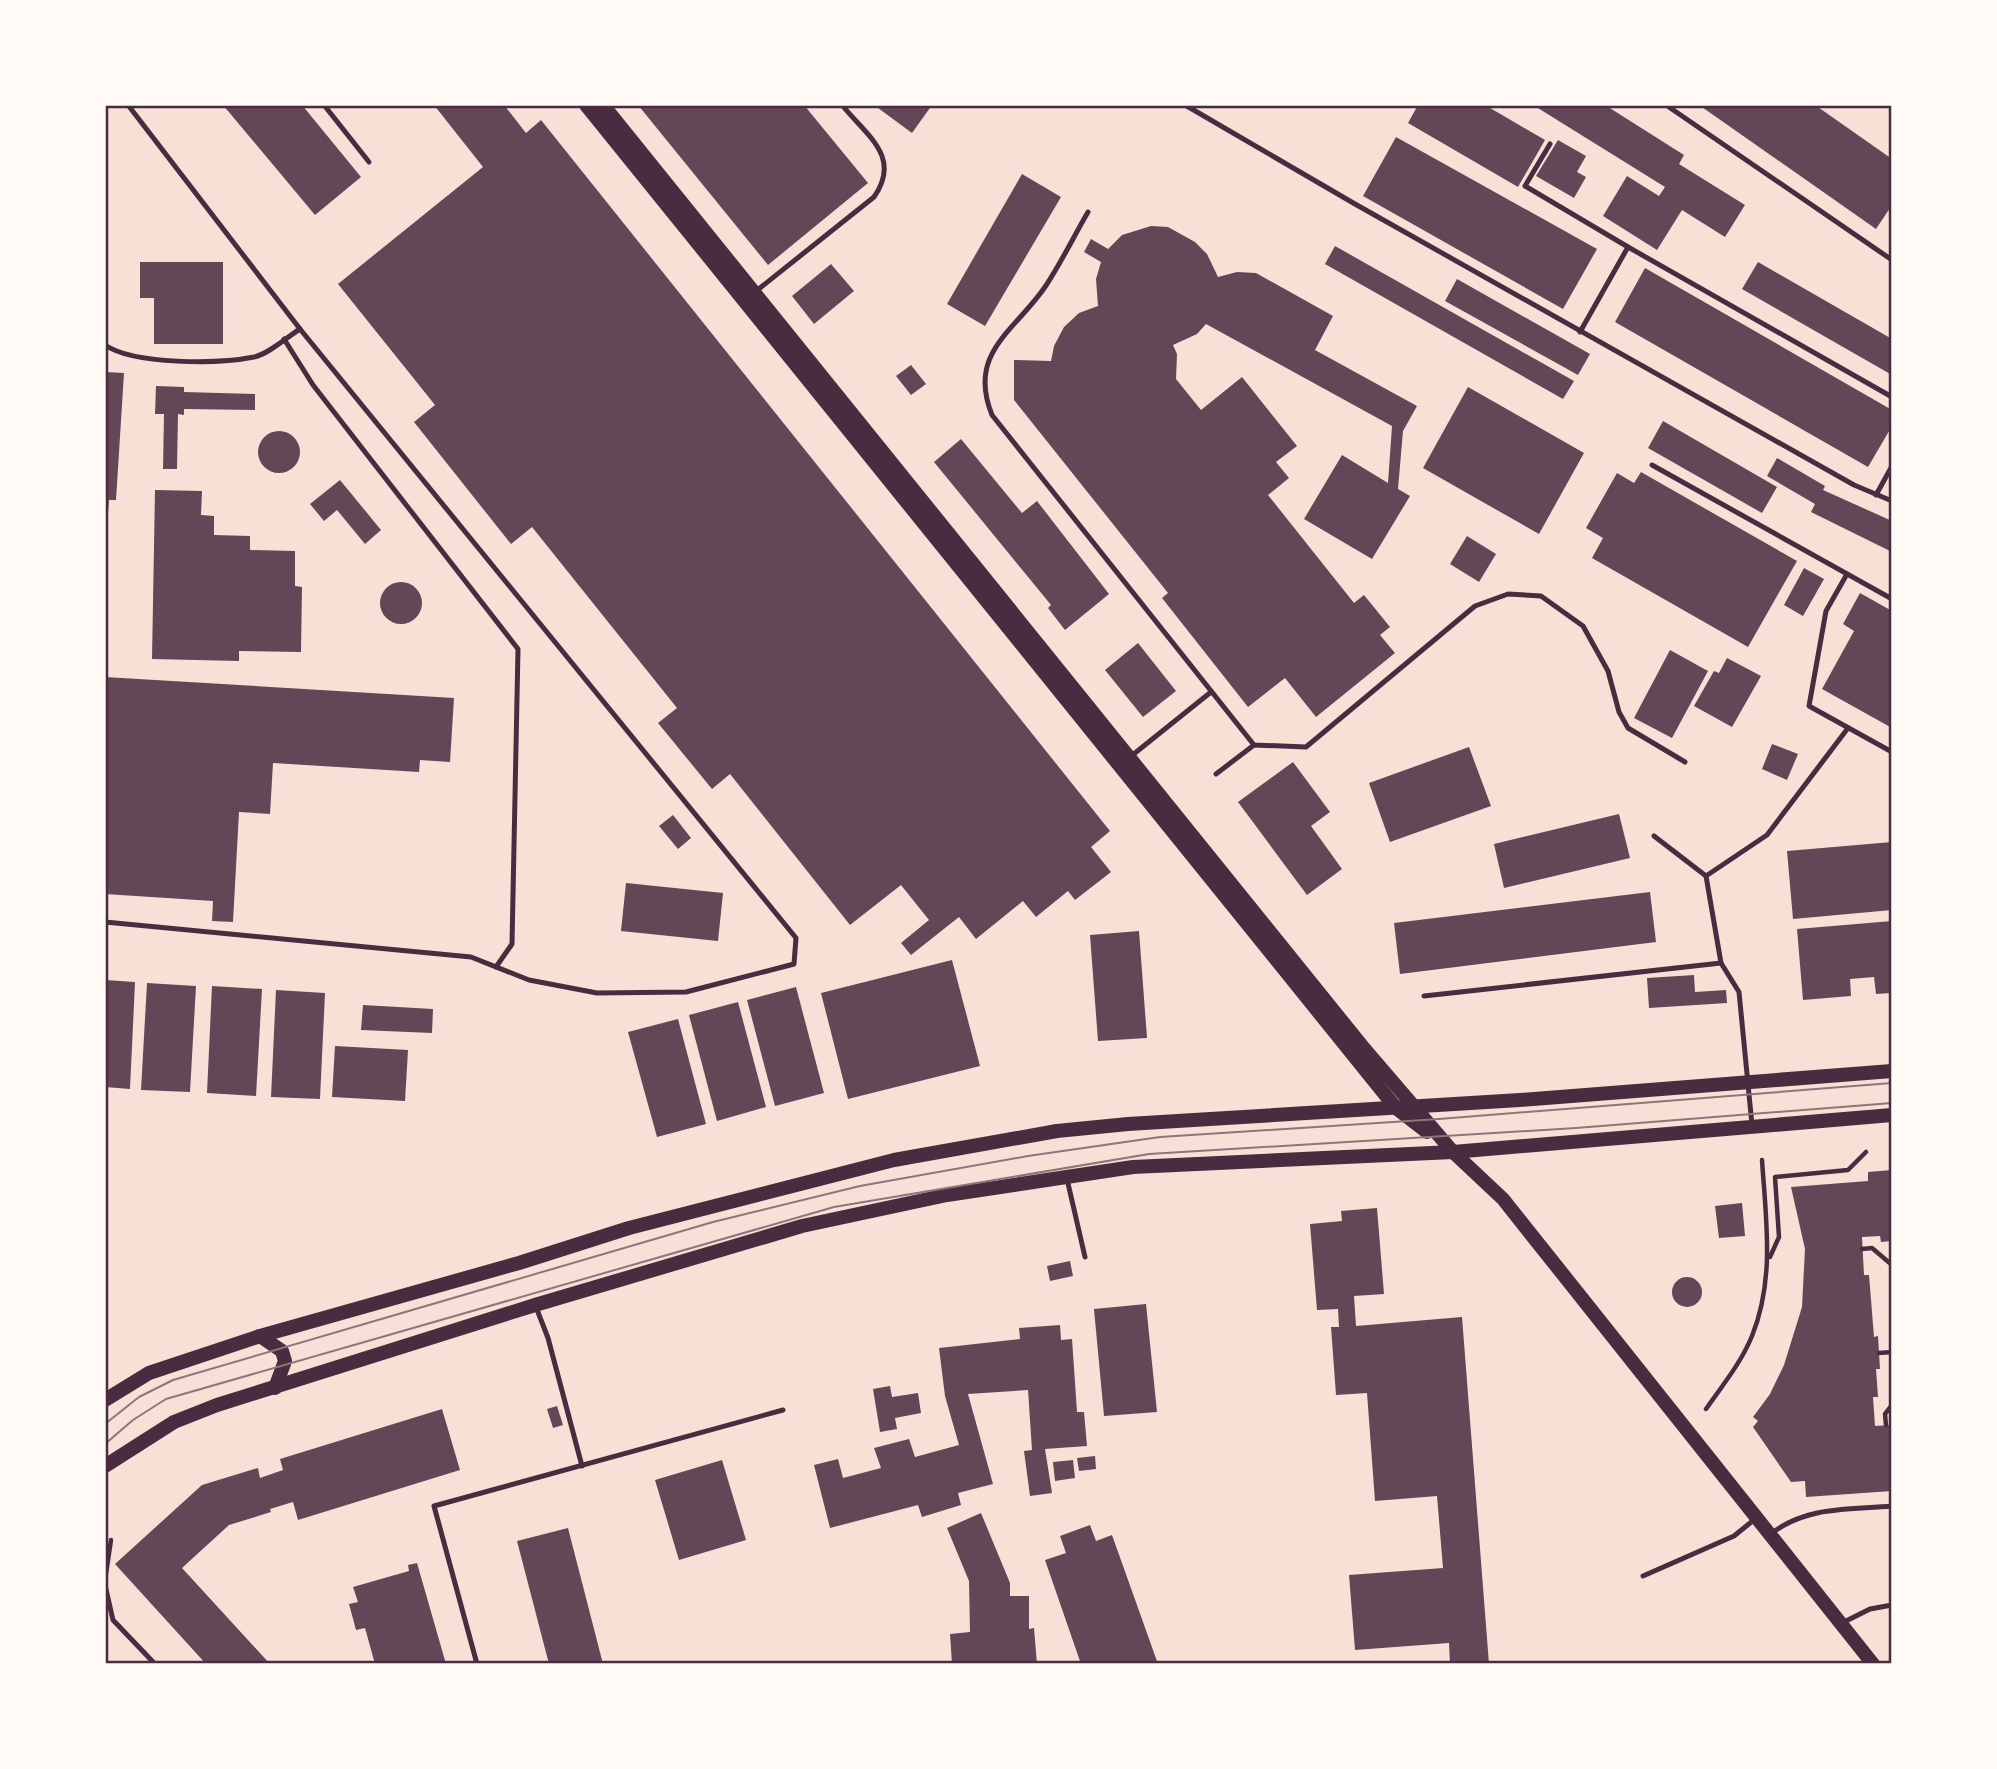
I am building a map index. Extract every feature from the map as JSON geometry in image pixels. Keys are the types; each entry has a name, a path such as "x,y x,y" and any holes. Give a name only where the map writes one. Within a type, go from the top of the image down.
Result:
{"main road":[{"path":"586,105 749,297 1124,762 1396,1108 1453,1152 1503,1199 1873,1664"},
{"path":"603,105 749,297"},
{"path":"1124,762 1453,1152"},
{"path":"105,1400 149,1373 260,1336 519,1263 642,1224 894,1160 1058,1131 1128,1124 1396,1108 1892,1071"},
{"path":"105,1466 174,1422 275,1388 535,1305 802,1226 947,1195 1133,1167 1227,1160 1453,1152 1892,1115"},
{"path":"260,1336 282,1350 285,1361 275,1388"}],"lane":[{"path":"105,922 471,957 529,980 597,993 686,992 794,964 796,938 300,329 128,105"},
{"path":"324,105 369,162"},
{"path":"749,297 874,197 884,183 887,169 883,155 842,105"},
{"path":"1185,105 1580,332 1876,495 1892,501"},
{"path":"1666,105 1892,260"},
{"path":"1550,144 1525,186 1892,397"},
{"path":"1088,212 1046,286 1007,330 993,351 985,372 984,395 992,415 1254,746"},
{"path":"1580,332 1628,247"},
{"path":"105,345 114,351 158,362 256,357 300,329"},
{"path":"284,339 313,385 518,649 512,944 496,967"},
{"path":"1652,465 1892,599"},
{"path":"1876,495 1892,466"},
{"path":"1847,575 1826,611 1809,706 1892,752"},
{"path":"1216,774 1254,746 1306,747 1475,606 1508,594 1541,596 1583,626 1608,671 1619,712 1628,728 1685,762"},
{"path":"1124,762 1211,692"},
{"path":"1706,876 1767,835 1848,728"},
{"path":"1654,836 1706,876 1721,963 1739,992 1752,1125"},
{"path":"1424,996 1721,963"},
{"path":"1067,1177 1085,1257"},
{"path":"535,1305 548,1338 582,1466"},
{"path":"477,1664 434,1506 783,1410"},
{"path":"1769,1535 1791,1519 1808,1513 1892,1506"},
{"path":"1643,1576 1734,1535 1755,1519"},
{"path":"105,1585 113,1620 155,1664"},
{"path":"1841,1623 1870,1609 1892,1605"}],"path":[{"path":"1769,1259 1779,1237 1775,1177 1848,1170 1866,1152"},
{"path":"1706,1409 1737,1365 1751,1338 1766,1287 1769,1259 1762,1160"},
{"path":"1862,1249 1872,1248 1892,1265"},
{"path":"1879,1353 1892,1352"},
{"path":"1886,1425 1885,1414 1892,1405"},
{"path":"105,1577 111,1540"}],"building":[{"path":"223,105 302,105 361,177 315,215"},
{"path":"434,105 504,105 526,133 541,120 1110,831 1091,847 1111,872 1075,900 1068,891 1036,917 1023,901 976,939 959,917 911,955 901,943 929,920 901,885 850,925 730,774 712,789 658,723 677,708 532,527 511,544 414,422 435,405 338,284 483,167"},
{"path":"638,105 804,105 868,183 768,265"},
{"path":"874,105 932,105 912,133"},
{"path":"1418,105 1485,105 1545,140 1518,187 1408,123"},
{"path":"1533,105 1605,105 1684,155 1679,164 1745,205 1725,237 1682,210 1657,250 1603,216 1627,176 1659,196 1665,187"},
{"path":"1699,105 1815,105 1892,159 1892,205 1876,229"},
{"path":"1396,137 1597,249 1563,309 1363,196"},
{"path":"1558,140 1586,156 1577,172 1586,177 1574,198 1536,176"},
{"path":"1022,174 1061,197 985,326 947,304"},
{"path":"1151,226 1168,227 1195,242 1207,254 1218,277 1237,272 1256,273 1333,316 1315,350 1417,406 1403,431 1398,489 1410,496 1372,559 1304,519 1342,455 1388,483 1392,426 1206,324 1197,334 1173,345 1177,354 1176,379 1201,410 1242,377 1297,446 1276,462 1289,478 1268,495 1354,603 1364,595 1390,627 1380,635 1395,653 1316,717 1285,678 1248,707 1162,598 1168,593 1014,400 1014,360 1051,361 1054,346 1064,327 1079,313 1098,306 1096,279 1101,262 1084,252 1091,239 1108,249 1122,235"},
{"path":"1335,246 1574,381 1563,399 1325,264"},
{"path":"140,262 223,262 223,344 154,344 154,298 140,298"},
{"path":"1758,262 1892,339 1892,375 1742,289"},
{"path":"831,264 854,291 814,324 792,296"},
{"path":"1645,268 1892,410 1892,426 1868,467 1615,322"},
{"path":"1457,279 1590,354 1578,375 1445,301"},
{"path":"911,365 926,384 911,395 896,376"},
{"path":"105,372 124,373 116,500 109,500 107,527"},
{"path":"156,386 184,387 184,392 255,394 255,410 184,409 184,415 178,414 177,469 163,469 164,414 155,414"},
{"path":"1468,387 1584,453 1539,534 1423,468"},
{"path":"1663,421 1777,487 1762,513 1648,448"},
{"path":"279,431 294,437 300,452 294,467 279,473 264,467 258,452 264,437"},
{"path":"961,439 1022,513 1037,501 1109,594 1065,630 1048,608 1051,605 934,462"},
{"path":"1777,458 1825,486 1823,490 1892,521 1892,552 1811,512 1815,504 1767,476"},
{"path":"1641,472 1797,561 1748,647 1592,558 1603,538 1586,528 1617,473 1634,483"},
{"path":"340,480 381,530 365,544 337,510 324,521 310,504"},
{"path":"155,490 202,491 201,515 214,516 214,535 250,536 250,550 295,551 295,586 302,587 301,652 239,651 239,661 152,659"},
{"path":"1467,536 1496,554 1479,582 1450,564"},
{"path":"1804,568 1824,579 1803,616 1784,605"},
{"path":"401,582 416,588 422,603 416,618 401,624 386,618 380,603 386,588"},
{"path":"1860,593 1892,611 1892,728 1822,689 1854,631 1843,624"},
{"path":"1138,643 1176,691 1143,717 1105,670"},
{"path":"1670,650 1708,671 1672,738 1634,718"},
{"path":"1727,658 1761,676 1732,727 1694,706 1714,671 1719,673"},
{"path":"105,677 454,698 450,762 420,760 419,772 273,763 270,814 239,812 233,922 212,921 213,901 105,894"},
{"path":"1772,744 1798,754 1787,780 1762,769"},
{"path":"1469,747 1491,806 1390,842 1369,783"},
{"path":"1293,762 1330,812 1311,826 1342,869 1307,895 1238,802"},
{"path":"1619,814 1630,858 1504,888 1494,844"},
{"path":"673,815 691,838 678,849 659,826"},
{"path":"1892,842 1892,910 1793,919 1787,851"},
{"path":"626,883 723,893 718,941 621,931"},
{"path":"1650,892 1656,942 1400,974 1394,923"},
{"path":"1892,921 1892,993 1876,994 1874,977 1850,979 1851,996 1803,1000 1797,929"},
{"path":"1139,931 1147,1038 1098,1041 1090,935"},
{"path":"952,960 980,1066 848,1099 821,993"},
{"path":"1694,975 1695,992 1726,990 1727,1003 1649,1008 1647,978"},
{"path":"105,980 135,982 130,1089 105,1087"},
{"path":"147,983 196,986 190,1092 141,1090"},
{"path":"212,986 262,989 256,1096 207,1093"},
{"path":"796,987 824,1093 775,1106 747,1000"},
{"path":"276,990 325,993 320,1099 271,1097"},
{"path":"738,1002 766,1107 717,1121 689,1015"},
{"path":"363,1005 433,1009 432,1033 361,1030"},
{"path":"678,1019 706,1124 657,1137 628,1032"},
{"path":"335,1046 408,1050 405,1101 332,1097"},
{"path":"1892,1170 1892,1241 1881,1242 1880,1236 1862,1237 1864,1275 1869,1275 1874,1337 1878,1336 1880,1369 1876,1369 1878,1397 1873,1397 1875,1426 1892,1425 1892,1491 1806,1497 1805,1481 1791,1482 1753,1427 1758,1421 1753,1417 1770,1394 1784,1365 1802,1307 1805,1249 1791,1187 1868,1181 1868,1172"},
{"path":"1742,1203 1745,1236 1719,1238 1715,1206"},
{"path":"1377,1208 1384,1294 1354,1296 1356,1326 1462,1317 1489,1664 1450,1664 1449,1643 1355,1650 1349,1575 1443,1568 1437,1496 1375,1501 1367,1393 1336,1395 1331,1327 1339,1327 1338,1309 1317,1310 1310,1224 1342,1221 1341,1211"},
{"path":"1070,1261 1073,1276 1050,1281 1047,1266"},
{"path":"1687,1277 1698,1281 1702,1292 1698,1303 1687,1307 1676,1303 1672,1292 1676,1281"},
{"path":"1146,1304 1157,1412 1104,1416 1094,1309"},
{"path":"1060,1325 1061,1340 1072,1339 1077,1412 1084,1412 1087,1446 1045,1449 1052,1493 1030,1496 1024,1451 1032,1450 1028,1390 968,1394 993,1484 958,1493 961,1505 922,1517 918,1505 830,1528 814,1465 838,1459 843,1478 881,1468 874,1448 909,1439 915,1457 959,1445 945,1396 939,1348 1020,1339 1019,1328"},
{"path":"890,1386 892,1397 918,1393 921,1413 895,1418 897,1429 880,1432 873,1389"},
{"path":"557,1406 563,1425 553,1428 547,1409"},
{"path":"442,1409 460,1470 298,1520 293,1502 270,1509 271,1512 229,1525 182,1568 270,1664 206,1664 115,1564 202,1485 258,1468 260,1478 283,1470 280,1459"},
{"path":"1095,1456 1096,1469 1079,1471 1077,1458"},
{"path":"722,1460 746,1540 679,1560 655,1480"},
{"path":"1073,1460 1075,1478 1055,1481 1053,1462"},
{"path":"981,1513 1010,1583 1010,1596 1029,1596 1029,1629 1034,1628 1037,1664 952,1664 950,1634 970,1632 969,1581 947,1528"},
{"path":"1090,1525 1096,1541 1112,1535 1158,1664 1081,1664 1045,1560 1066,1553 1060,1536"},
{"path":"568,1528 603,1664 549,1664 517,1541"},
{"path":"417,1563 446,1664 375,1664 365,1628 356,1630 349,1604 358,1602 353,1587 409,1571 408,1565"}],"tram line":[{"path":"105,1424 139,1397 173,1380 713,1222 860,1186 1028,1156 1160,1137 1439,1119 1892,1083"},
{"path":"105,1444 133,1420 166,1399 834,1207 1149,1154 1576,1128 1892,1103"}]}
